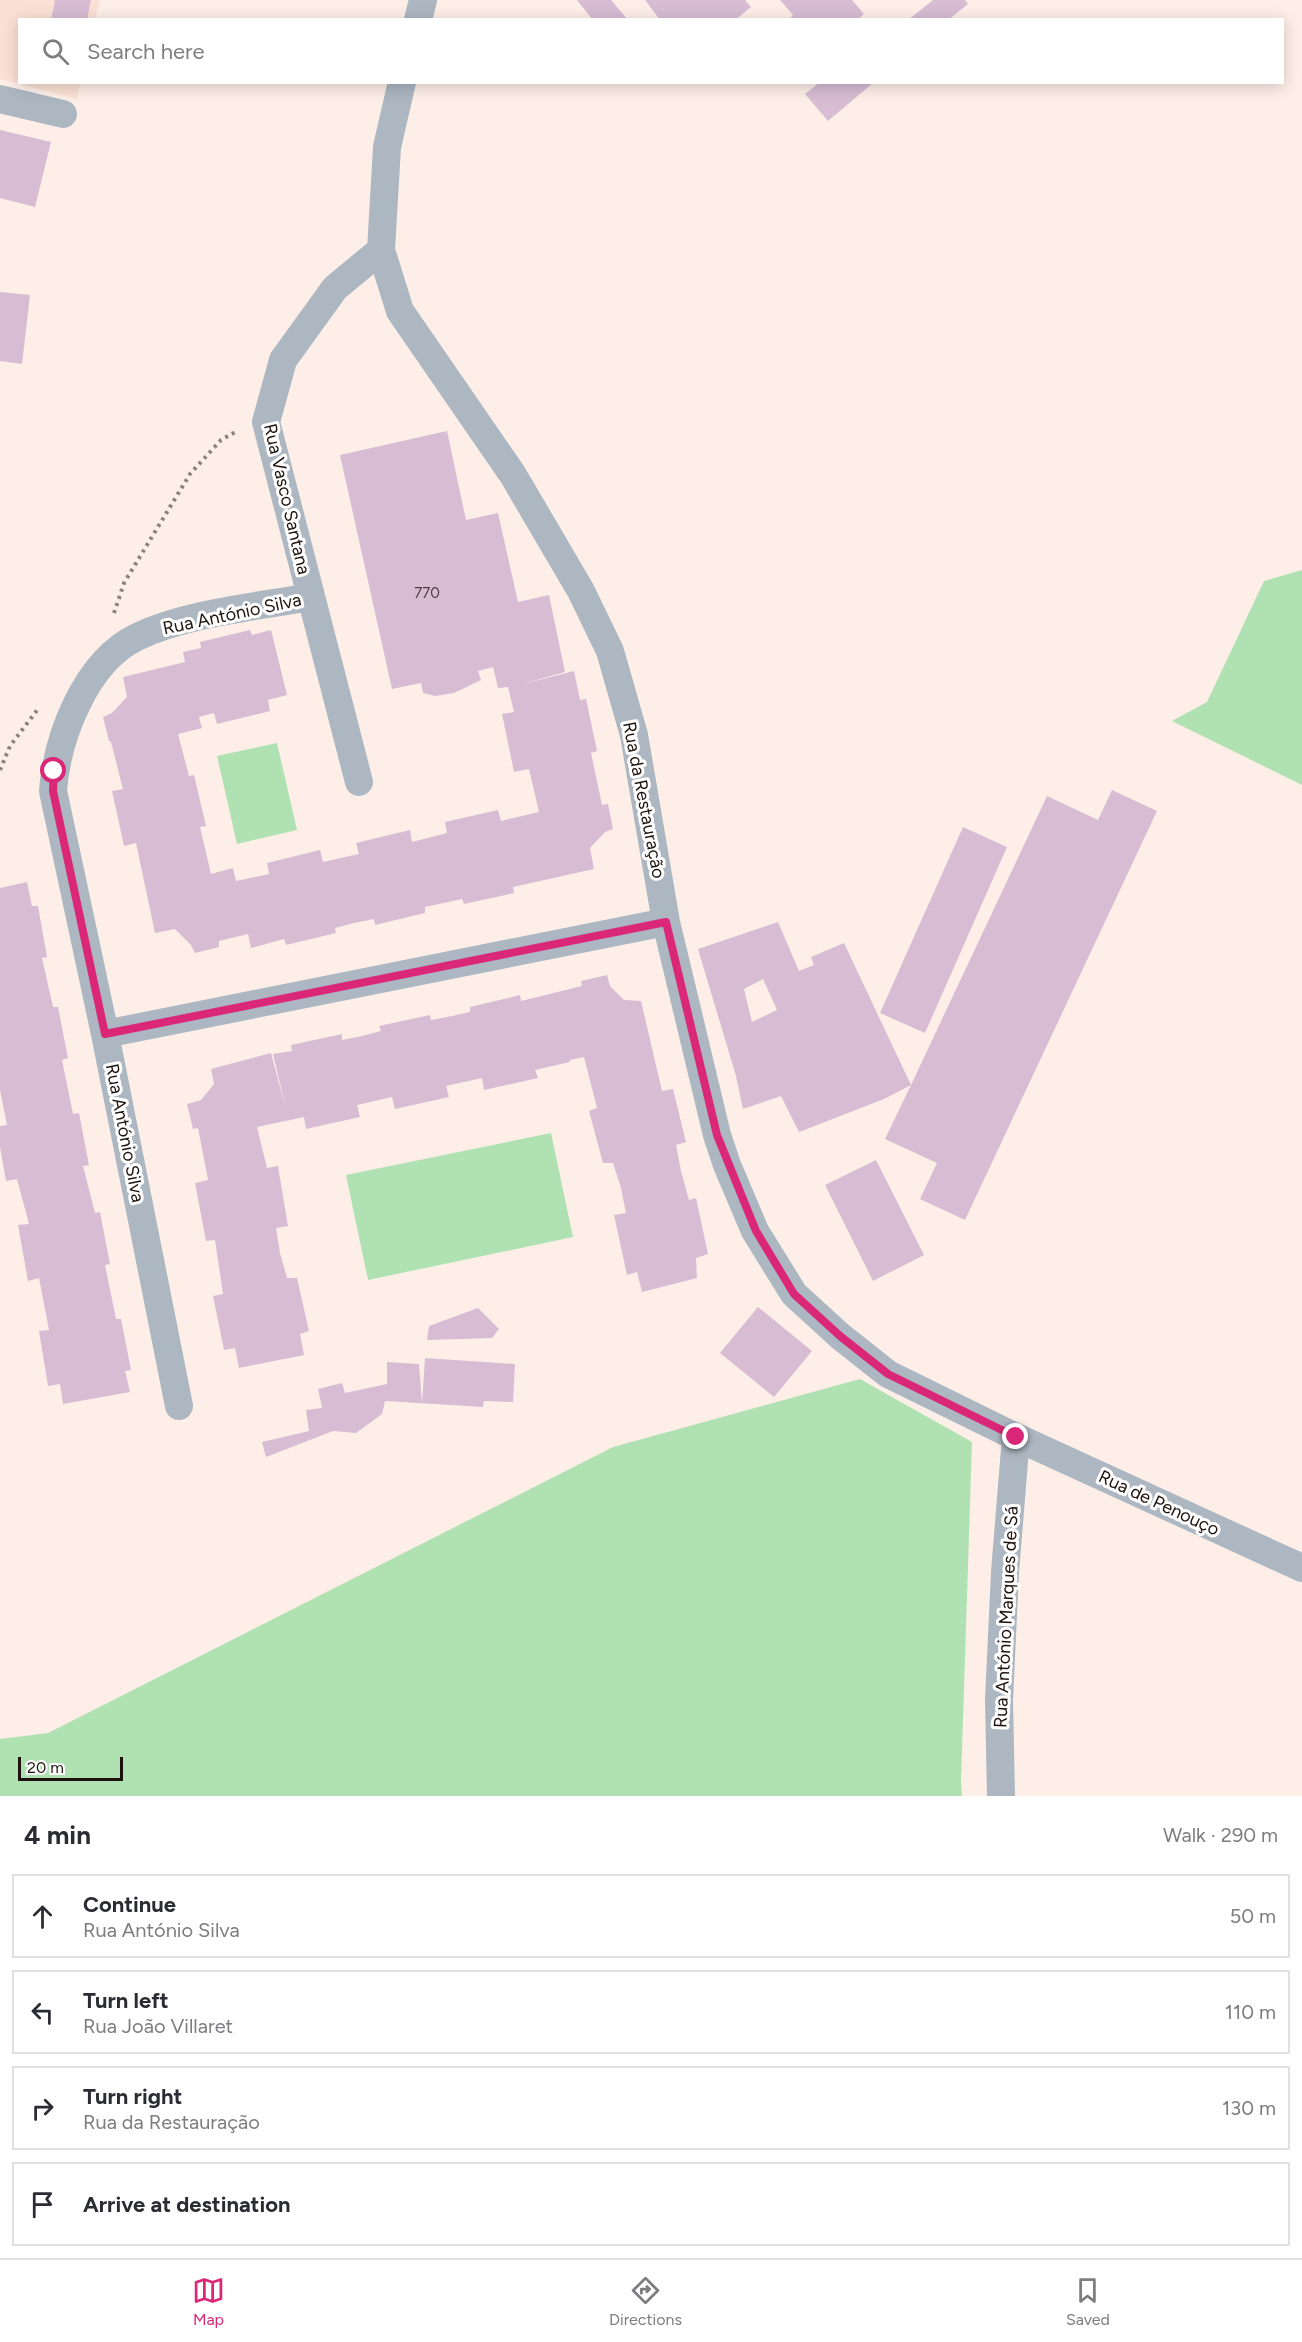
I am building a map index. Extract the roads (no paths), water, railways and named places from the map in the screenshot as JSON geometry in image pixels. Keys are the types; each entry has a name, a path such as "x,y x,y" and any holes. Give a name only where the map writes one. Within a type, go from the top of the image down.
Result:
{"street":[{"path":"418,18 423,0"},
{"name":"Rua da Restauração","path":"402,84 387,147 381,250 400,311 513,475 581,591 610,651 634,735 666,922 717,1135 756,1231 794,1294 840,1336 888,1374 1016,1437"},
{"path":"0,99 63,114"},
{"name":"Rua Vasco Santana","path":"359,782 266,422 283,360 335,288 381,250"},
{"name":"Rua António Silva","path":"178,1406 105,1034 53,791 59,750 77,703 96,673 118,650 136,638 174,623 310,597"},
{"path":"105,1034 666,922"},
{"name":"Rua de Penouço","path":"1016,1437 1302,1569"},
{"name":"Rua António Marques de Sá","path":"1002,1796 999,1700 1005,1572 1016,1437"}]}
